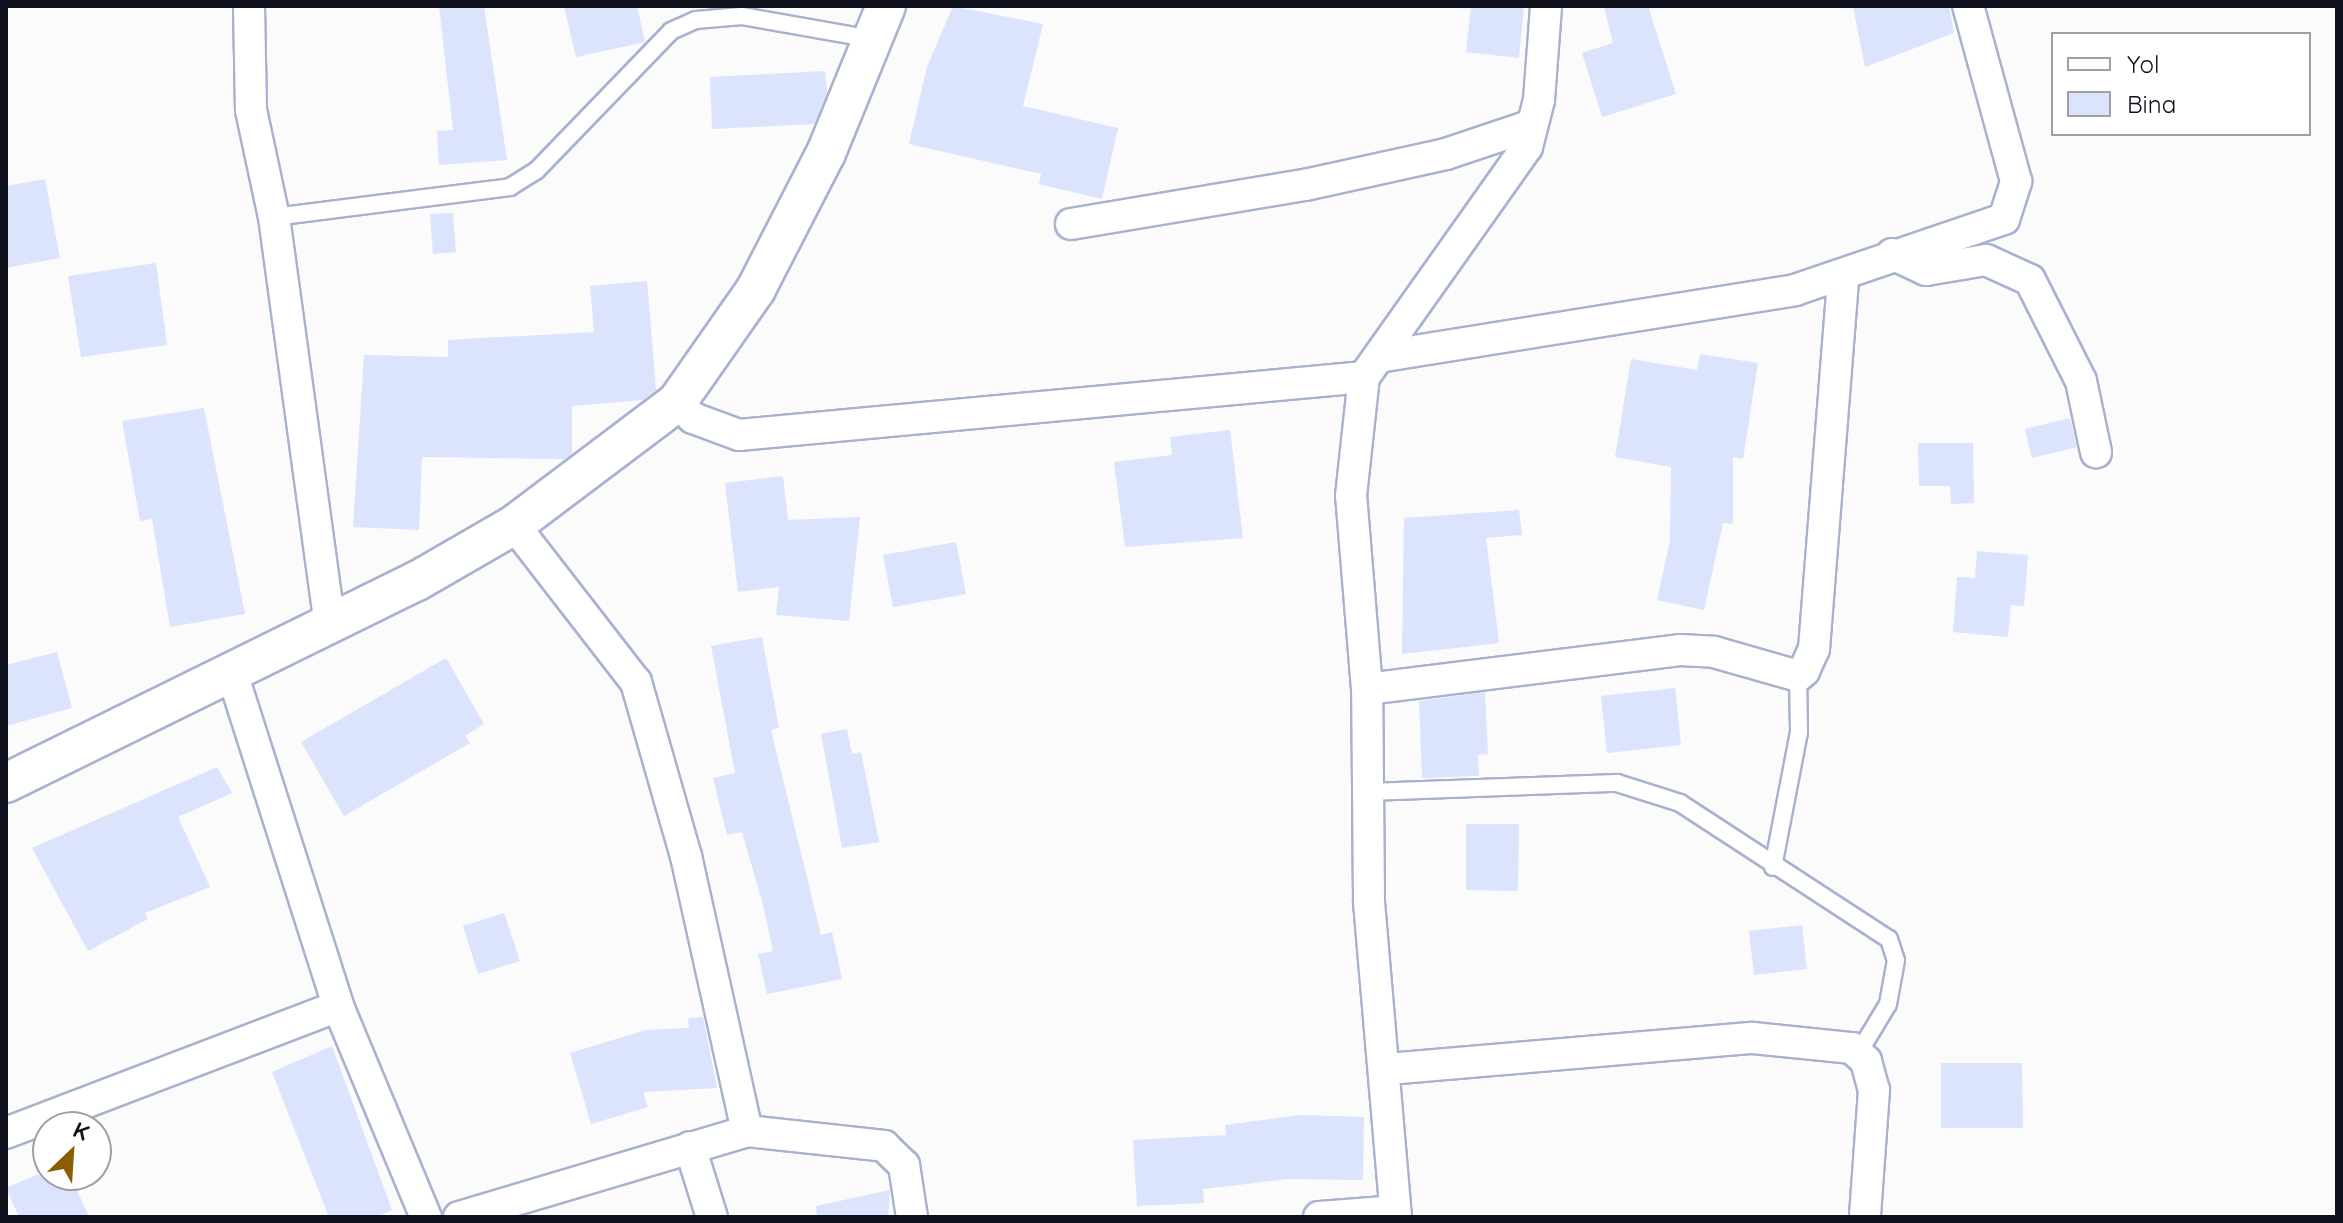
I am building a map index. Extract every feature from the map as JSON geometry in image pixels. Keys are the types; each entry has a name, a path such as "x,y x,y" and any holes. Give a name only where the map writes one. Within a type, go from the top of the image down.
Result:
{"street":[{"path":"249,6 251,110 274,217 330,626"},
{"path":"1319,1217 1395,1214 1388,1069 1369,900 1367,689 1351,496 1374,367 1424,286 1527,147 1546,6"},
{"path":"677,402 693,418 739,435 1374,367 1843,278 1892,254 2004,219 2014,207 2016,181 1968,6"},
{"path":"6,783 330,626 514,525 677,402 756,289 826,153 879,22"},
{"path":"1071,224 1319,182 1446,154 1532,125"},
{"path":"1892,254 1913,269 1986,260 2030,280 2081,381 2096,452"},
{"path":"1367,689 1680,650 1714,652 1798,676 1814,649 1843,278"},
{"path":"514,525 636,682 686,856 747,1131"},
{"path":"232,673 338,1006 426,1217"},
{"path":"6,1133 338,1006"},
{"path":"1388,1069 1753,1038 1822,1042 1858,1054 1874,1090 1865,1217"},
{"path":"459,1217 747,1131 884,1146 904,1165 912,1217"},
{"path":"690,1147 712,1217"}],"lane":[{"path":"274,217 510,187 536,171 671,31 696,20 742,16 879,22"},
{"path":"1773,867 1799,732 1798,676"},
{"path":"1368,792 1617,783 1680,803 1893,945 1888,1004 1858,1054"}],"building":[{"path":"439,6 484,6 507,160 439,165 437,131 453,130"},
{"path":"564,6 637,6 645,42 576,57"},
{"path":"953,6 1043,24 1023,106 1118,128 1102,199 1039,184 1041,174 909,144 927,67"},
{"path":"1471,6 1524,6 1519,58 1466,52"},
{"path":"1604,6 1648,6 1676,94 1602,117 1582,53 1613,43"},
{"path":"1853,6 1949,6 1954,33 1865,67"},
{"path":"825,71 827,93 814,124 712,129 710,77"},
{"path":"45,179 60,258 6,268 6,186"},
{"path":"453,213 456,252 433,254 430,214"},
{"path":"156,263 167,345 81,357 68,276"},
{"path":"647,281 656,390 643,400 572,406 572,454 564,459 422,457 419,530 353,527 364,355 448,357 448,340 594,332 590,286"},
{"path":"1700,354 1758,363 1743,459 1733,457 1733,524 1723,523 1704,610 1657,600 1670,541 1671,467 1615,457 1631,359 1697,370"},
{"path":"204,408 245,614 170,627 152,519 140,521 122,421"},
{"path":"2070,418 2077,447 2032,458 2025,429"},
{"path":"1230,430 1243,538 1125,547 1114,462 1172,455 1170,437"},
{"path":"1918,443 1973,443 1974,503 1951,504 1950,486 1919,486"},
{"path":"783,476 788,520 860,517 849,621 776,615 779,587 738,592 725,483"},
{"path":"1519,510 1522,535 1486,538 1499,643 1402,654 1404,518"},
{"path":"956,542 966,594 893,607 883,555"},
{"path":"1977,551 2028,555 2024,606 2011,605 2008,637 1953,632 1957,577 1975,578"},
{"path":"762,637 779,728 771,730 821,935 832,932 842,979 767,994 758,954 773,951 763,905 742,832 727,835 713,778 735,773 711,646"},
{"path":"57,652 72,708 6,726 6,665"},
{"path":"446,658 484,724 465,736 470,743 344,816 301,742"},
{"path":"1675,688 1681,745 1607,753 1601,696"},
{"path":"1485,692 1488,754 1478,755 1479,776 1422,778 1419,701"},
{"path":"847,729 852,754 861,752 879,842 842,848 821,734"},
{"path":"217,767 232,793 178,817 210,887 145,913 148,919 88,951 32,848"},
{"path":"1466,824 1519,824 1518,891 1466,890"},
{"path":"504,913 520,961 478,974 463,926"},
{"path":"1802,925 1807,969 1754,975 1749,931"},
{"path":"703,1017 717,1088 643,1092 648,1107 591,1124 570,1053 646,1030 689,1028 688,1018"},
{"path":"332,1046 392,1210 375,1217 329,1217 272,1072"},
{"path":"1941,1063 2022,1063 2023,1128 1941,1128"},
{"path":"1300,1115 1364,1117 1363,1180 1288,1179 1203,1189 1204,1203 1137,1206 1133,1140 1226,1135 1225,1125"},
{"path":"32,1177 32,1191 77,1191 89,1217 19,1217 6,1188"},
{"path":"890,1190 888,1217 817,1217 816,1206"}]}
